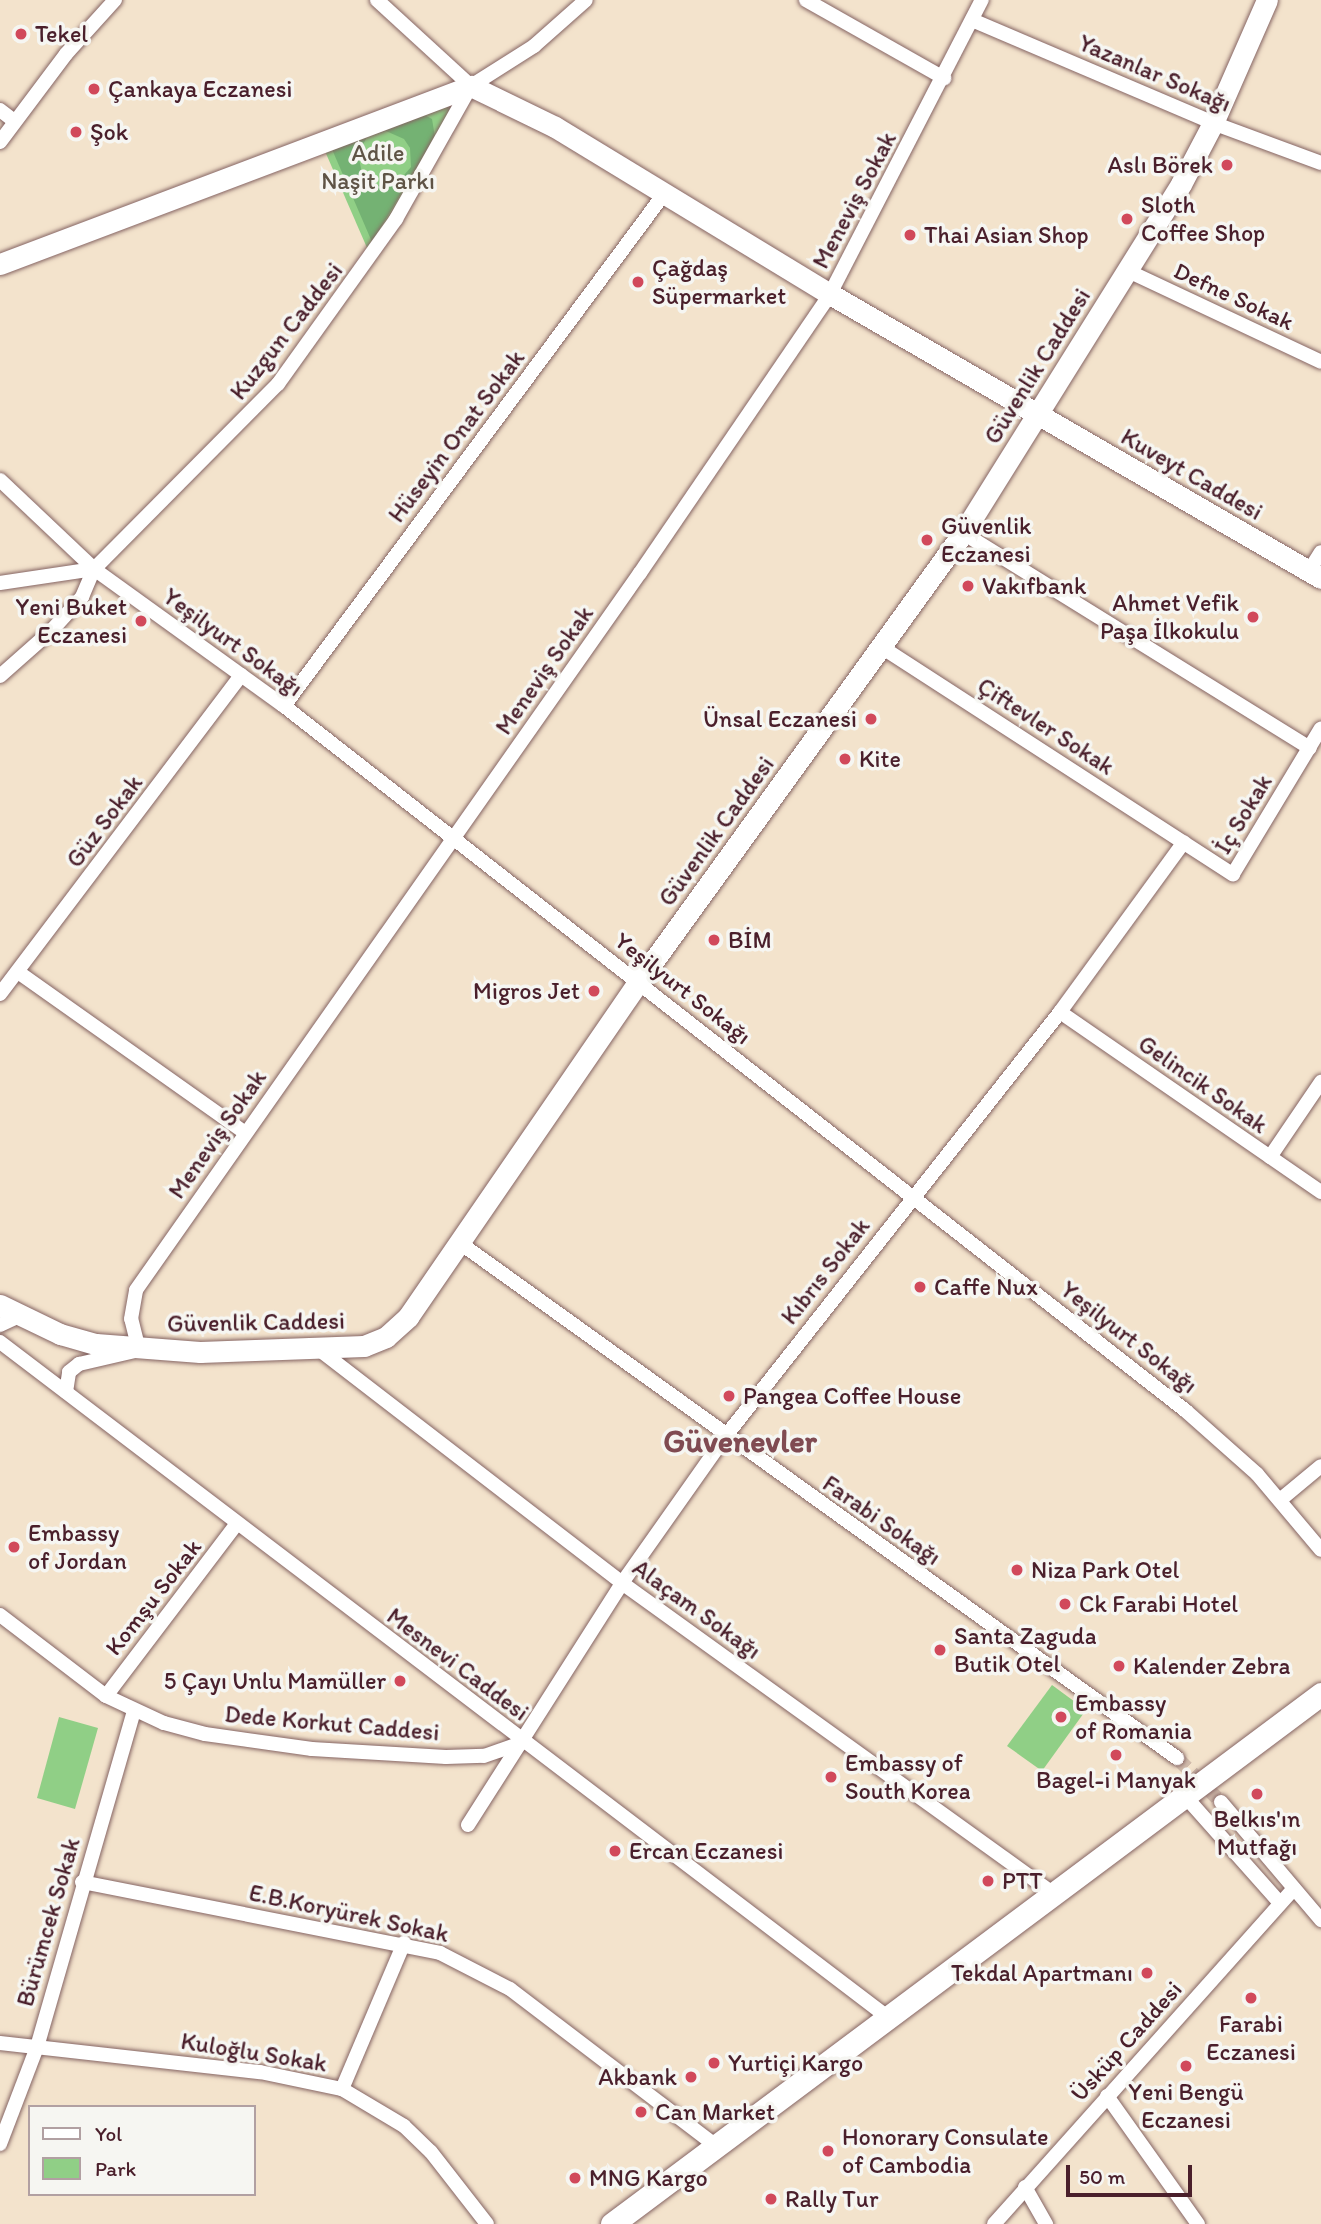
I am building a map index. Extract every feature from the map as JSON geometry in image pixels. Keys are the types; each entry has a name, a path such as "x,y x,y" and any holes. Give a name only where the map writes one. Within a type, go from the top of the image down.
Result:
{"main road":[{"name":"Güvenlik Caddesi","path":"0,1304 19,1316 60,1334 139,1350 321,1350 364,1346 386,1337 408,1317 639,981 883,648 963,533 1128,271 1213,123 1266,0"},
{"name":"Kuveyt Caddesi","path":"471,86 555,127 830,293 1315,575"},
{"path":"2,262 471,86"},
{"path":"612,2224 890,2019 1321,1694"}],"street":[{"path":"1,139 13,120 115,0"},
{"path":"377,0 471,86"},
{"name":"Kuzgun Caddesi","path":"0,676 82,597 94,569 239,429 312,342 396,219 471,86 534,46 586,0"},
{"path":"806,0 944,78"},
{"name":"Meneviş Sokak","path":"139,1350 131,1319 136,1290 830,293 944,78 982,0"},
{"name":"Yazanlar Sokağı","path":"972,20 1213,123 1321,163"},
{"path":"0,110 13,120"},
{"name":"Hüseyin Onat Sokak","path":"284,706 664,194"},
{"name":"Defne Sokak","path":"1128,271 1321,362"},
{"name":"Yeşilyurt Sokağı","path":"0,480 94,569 284,706 1186,1411 1280,1500 1321,1550"},
{"path":"963,533 1310,748"},
{"path":"1315,575 1321,552"},
{"path":"0,583 94,569"},
{"name":"Çiftevler Sokak","path":"883,648 1184,842"},
{"name":"Güz Sokak","path":"0,994 241,675"},
{"name":"İç Sokak","path":"1184,842 1233,874 1321,728"},
{"name":"Kıbrıs Sokak","path":"468,1825 524,1742 622,1583 725,1437 911,1197 1060,1012 1184,842"},
{"path":"18,972 245,1133"},
{"name":"Gelincik Sokak","path":"1060,1012 1321,1192"},
{"path":"1270,1157 1321,1082"},
{"name":"Farabi Sokağı","path":"460,1243 725,1437 1177,1758"},
{"path":"0,1325 19,1316"},
{"name":"Mesnevi Caddesi","path":"0,1342 236,1525 890,2019"},
{"path":"66,1392 69,1372 79,1364 139,1350"},
{"name":"Alaçam Sokağı","path":"321,1350 622,1583 1054,1894"},
{"path":"1280,1500 1321,1466"},
{"name":"Komşu Sokak","path":"106,1696 236,1525"},
{"name":"Dede Korkut Caddesi","path":"0,1615 106,1696 134,1711 205,1734 312,1749 470,1757 524,1742"},
{"name":"Bürümcek Sokak","path":"0,2144 37,2047 82,1882 134,1711"},
{"path":"1184,1795 1280,1903"},
{"path":"1221,1802 1321,1920"},
{"name":"E.B.Koryürek Sokak","path":"82,1882 404,1943 440,1953 510,1989 716,2146"},
{"name":"Üsküp Caddesi","path":"994,2224 1294,1889"},
{"path":"342,2089 404,1943"},
{"name":"Kuloğlu Sokak","path":"0,2043 260,2072 342,2089 373,2104 413,2135 487,2224"},
{"path":"1107,2096 1198,2224"},
{"path":"1026,2187 1046,2224"}],"green space":[{"name":"Adile Naşit Parkı","path":"471,86 371,257 321,142"},
{"path":"421,113 432,119 435,137 372,242 331,147","holes":["386,131 404,139 410,148 411,167 398,182 378,185 362,173 358,154 367,137"]},
{"path":"1052,1685 1086,1710 1042,1771 1007,1746"},
{"path":"59,1717 98,1728 75,1809 37,1798"}],"tunnel":[{"path":"1177,1758 1221,1802"}],"place":[{"name":"Tekel","path":"21,34"},
{"name":"Çankaya Eczanesi","path":"94,89"},
{"name":"Şok","path":"76,132"},
{"name":"Aslı Börek","path":"1227,165"},
{"name":"Sloth Coffee Shop","path":"1127,219"},
{"name":"Thai Asian Shop","path":"910,235"},
{"name":"Çağdaş Süpermarket","path":"638,282"},
{"name":"Güvenlik Eczanesi","path":"927,540"},
{"name":"Vakıfbank","path":"968,586"},
{"name":"Ahmet Vefik Paşa İlkokulu","path":"1253,617"},
{"name":"Yeni Buket Eczanesi","path":"141,621"},
{"name":"Ünsal Eczanesi","path":"871,719"},
{"name":"Kite","path":"845,759"},
{"name":"BİM","path":"714,940"},
{"name":"Migros Jet","path":"594,991"},
{"name":"Caffe Nux","path":"920,1287"},
{"name":"Pangea Coffee House","path":"729,1396"},
{"name":"Embassy of Jordan","path":"14,1547"},
{"name":"Niza Park Otel","path":"1017,1570"},
{"name":"Ck Farabi Hotel","path":"1065,1604"},
{"name":"Santa Zaguda Butik Otel","path":"940,1650"},
{"name":"Kalender Zebra","path":"1119,1666"},
{"name":"5 Çayı Unlu Mamüller","path":"400,1681"},
{"name":"Embassy of Romania","path":"1061,1717"},
{"name":"Bagel-i Manyak","path":"1116,1755"},
{"name":"Embassy of South Korea","path":"831,1777"},
{"name":"Belkıs'ın Mutfağı","path":"1257,1794"},
{"name":"Ercan Eczanesi","path":"615,1851"},
{"name":"PTT","path":"988,1881"},
{"name":"Tekdal Apartmanı","path":"1147,1973"},
{"name":"Farabi Eczanesi","path":"1251,1998"},
{"name":"Yurtiçi Kargo","path":"714,2063"},
{"name":"Yeni Bengü Eczanesi","path":"1186,2066"},
{"name":"Akbank","path":"691,2077"},
{"name":"Can Market","path":"641,2112"},
{"name":"Honorary Consulate of Cambodia","path":"828,2151"},
{"name":"MNG Kargo","path":"575,2178"},
{"name":"Rally Tur","path":"771,2199"}],"district":[{"name":"Güvenevler","path":"740,1441"}]}
